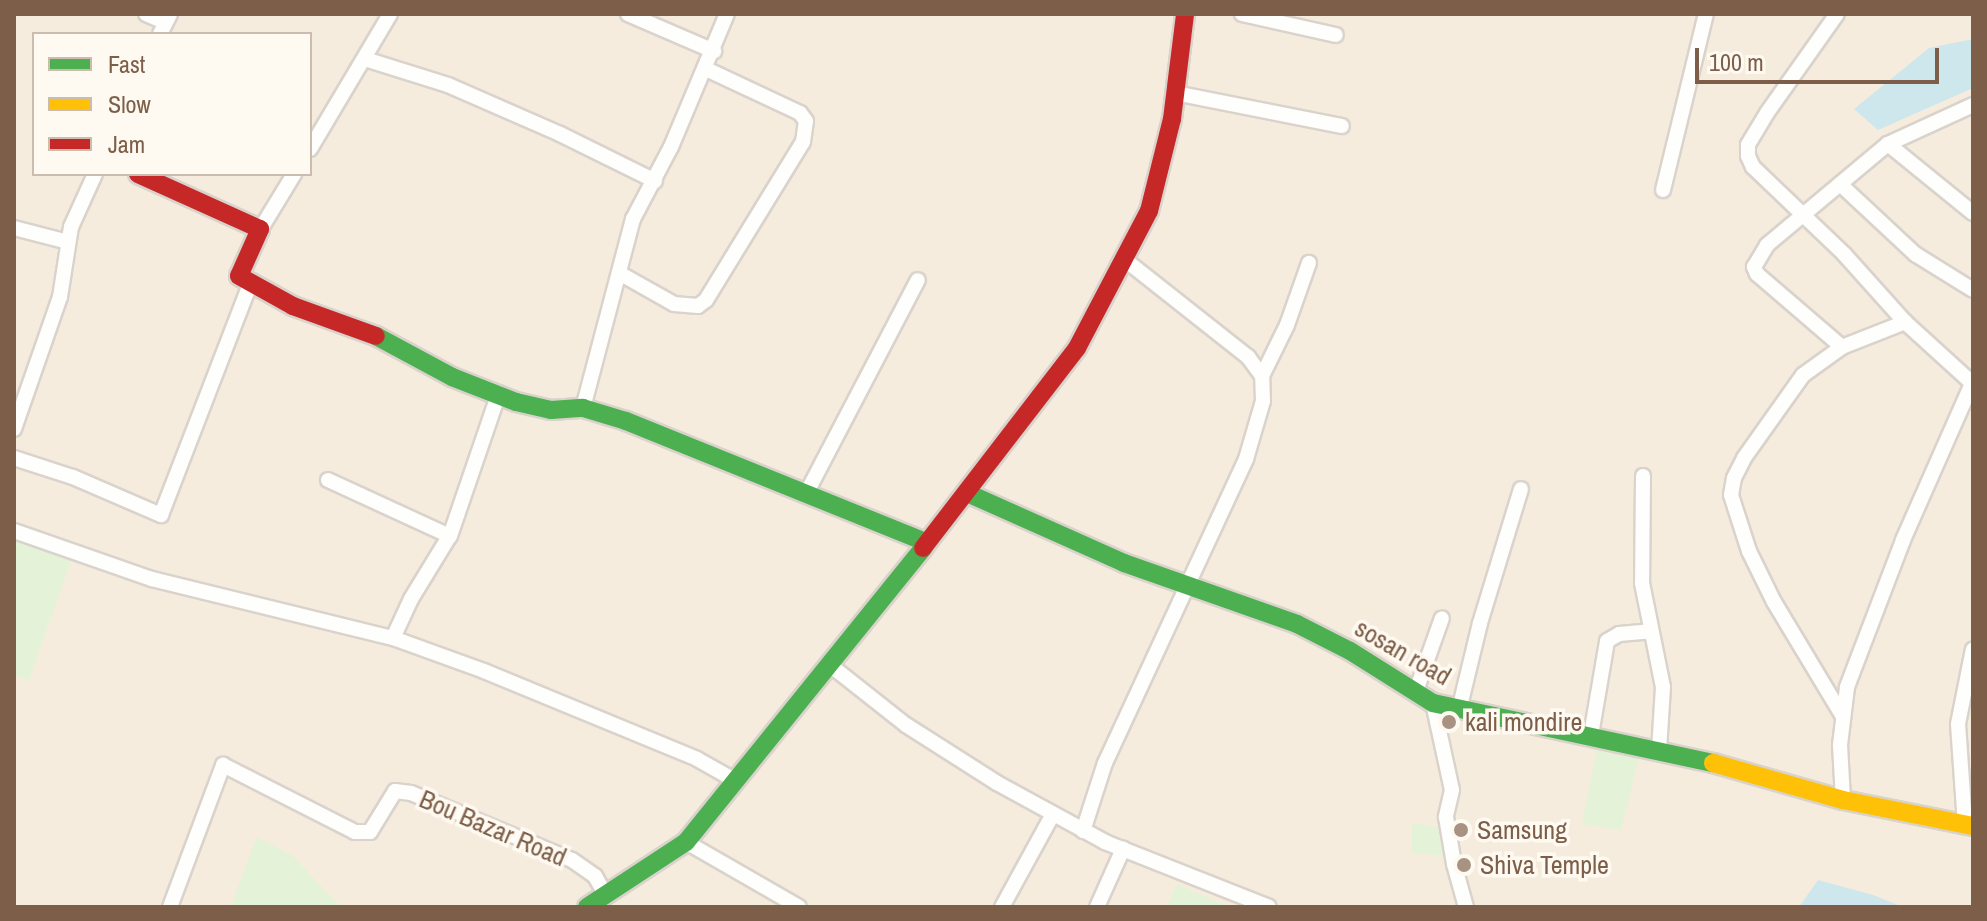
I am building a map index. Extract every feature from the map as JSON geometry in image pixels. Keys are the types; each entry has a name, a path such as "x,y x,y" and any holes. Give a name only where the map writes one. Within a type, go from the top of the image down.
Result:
{"street":[{"path":"146,14 165,23"},
{"path":"312,146 390,14"},
{"path":"628,14 714,51"},
{"path":"583,408 633,219 655,181 714,51 727,14"},
{"path":"587,907 686,842 967,493 1077,348 1149,211 1175,93 1185,14"},
{"path":"1242,14 1336,35"},
{"path":"1663,190 1706,14"},
{"path":"1837,14 1787,82 1748,145 1753,167 1804,215 1905,322 1973,382 1886,584 1847,687 1842,715 1843,800"},
{"path":"365,59 448,85 560,134 655,181"},
{"path":"619,273 674,304 698,306 706,300 803,142 806,121 800,113 706,69"},
{"path":"1175,93 1342,126"},
{"path":"1842,347 1767,284 1754,267 1767,245 1888,144 1973,105"},
{"path":"1888,144 1973,213"},
{"path":"14,429 60,297 68,242 80,205 94,176"},
{"path":"142,176 260,230"},
{"path":"293,176 260,230 239,276 293,306 371,334 452,377 532,407 583,408 664,434 926,542"},
{"path":"1840,184 1915,254 1973,290"},
{"path":"14,228 68,242"},
{"path":"1125,260 1238,347 1262,376"},
{"path":"1083,831 1105,763 1184,586 1246,459 1263,401 1262,376 1287,325 1309,263"},
{"path":"807,492 918,280"},
{"path":"14,458 73,477 161,515 251,282"},
{"path":"1842,715 1774,602 1749,551 1731,495 1734,478 1744,458 1803,375 1842,347 1905,322"},
{"path":"393,638 411,599 450,535 499,393"},
{"path":"1643,476 1642,583 1663,687 1659,750"},
{"path":"328,480 450,535"},
{"path":"1459,710 1480,623 1521,489"},
{"name":"sosan road","path":"967,493 1184,586 1297,624 1433,703 1659,750 1763,775 1843,800 1969,825"},
{"path":"14,531 152,579 259,608 393,638 484,671 697,759 736,781"},
{"path":"1416,691 1442,618"},
{"path":"1591,735 1607,641 1619,634 1651,631"},
{"path":"1969,825 1958,724 1973,649"},
{"path":"830,665 958,760 1083,831 1269,907"},
{"path":"1433,703 1452,790 1446,817 1466,907"},
{"name":"Bou Bazar Road","path":"170,907 223,765 355,832 370,832 395,791 411,793 572,860 595,876 605,894"},
{"path":"1002,907 1053,814"},
{"path":"686,842 799,907"},
{"path":"1097,907 1123,849"}],"shaded area":[{"path":"14,14 1973,14 1973,907 14,907"}],"green space":[{"path":"14,540 71,561 29,680 14,675"},
{"path":"1598,745 1640,752 1621,830 1582,824"},
{"path":"1412,823 1441,828 1449,856 1412,853"},
{"path":"257,837 293,856 341,907 230,907"},
{"path":"1177,884 1230,907 1167,907"}],"water":[{"path":"1973,39 1973,88 1878,130 1854,109 1929,48"},
{"path":"1818,880 1873,895 1903,907 1799,907"}],"traffic: fast":[{"path":"376,336 452,377 516,402 551,410 583,408 626,421 926,542"},
{"path":"967,493 1124,563 1297,624 1350,651 1433,703 1713,763"},
{"path":"587,907 686,842 923,548"}],"traffic: slow":[{"path":"1713,763 1843,800 1973,826"}],"traffic: jam":[{"path":"923,548 1077,348 1149,211 1172,119 1185,14"},
{"path":"142,176 260,229 239,276 293,306 376,336"}],"place":[{"name":"kali mondire","path":"1449,722"},
{"name":"Samsung","path":"1461,830"},
{"name":"Shiva Temple","path":"1464,865"}]}
